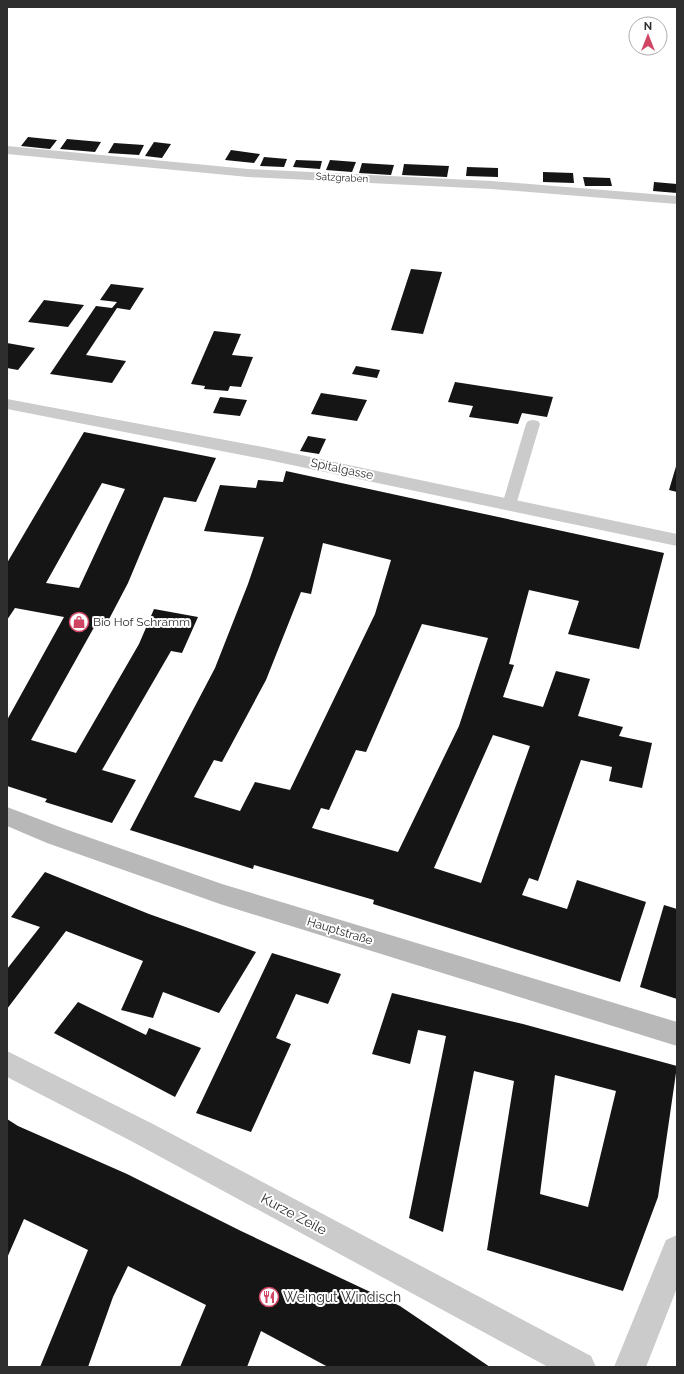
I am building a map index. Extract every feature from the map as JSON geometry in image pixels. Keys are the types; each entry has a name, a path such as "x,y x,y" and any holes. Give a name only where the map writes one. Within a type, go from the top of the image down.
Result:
{"main road":[{"name":"Hauptstraße","path":"7,816 56,836 220,894 677,1034"}],"street":[{"name":"Satzgraben","path":"7,150 248,173 490,184 677,200"},
{"name":"Spitalgasse","path":"7,404 268,454 677,540"},
{"name":"Kurze Zeile","path":"7,1063 150,1136 580,1367"},
{"path":"630,1367 677,1250"}],"lane":[{"path":"509,504 533,424"}],"building":[{"path":"28,137 57,140 50,149 21,146"},
{"path":"67,139 101,142 95,152 60,149"},
{"path":"154,142 171,144 162,158 145,156"},
{"path":"114,143 144,145 139,155 108,153"},
{"path":"231,150 260,154 254,163 225,160"},
{"path":"264,157 287,159 284,167 260,166"},
{"path":"296,160 322,161 320,169 293,167"},
{"path":"330,160 356,162 352,172 326,170"},
{"path":"362,163 394,165 391,175 359,173"},
{"path":"404,164 449,166 447,177 402,175"},
{"path":"467,167 498,168 498,177 466,176"},
{"path":"543,172 573,173 574,183 543,182"},
{"path":"583,177 610,178 612,186 585,186"},
{"path":"654,182 677,184 677,193 653,191"},
{"path":"411,269 442,272 423,334 391,330"},
{"path":"111,284 144,288 130,310 117,308 86,355 126,361 112,383 50,374 96,306 112,308 117,302 100,300"},
{"path":"44,300 84,305 68,327 28,322"},
{"path":"214,331 241,334 232,355 253,357 241,387 230,386 228,391 204,389 205,386 191,384"},
{"path":"7,343 35,348 18,370 7,368"},
{"path":"356,366 380,370 377,378 352,374"},
{"path":"455,382 553,397 547,417 522,413 518,424 469,417 473,406 448,402"},
{"path":"321,393 367,400 357,421 311,414"},
{"path":"220,397 247,400 240,416 213,413"},
{"path":"84,432 216,458 196,502 164,497 128,583 107,623 97,622 31,740 76,753 139,644 154,609 198,617 182,653 171,651 102,770 136,780 112,823 45,802 47,799 7,786 7,720 64,617 15,608 7,620 7,563","holes":["102,483 125,489 79,588 46,583"]},
{"path":"308,436 326,439 319,454 300,451"},
{"path":"677,463 677,492 669,490"},
{"path":"286,471 664,553 639,649 568,634 579,601 529,590 509,664 514,665 503,697 543,707 556,671 590,679 578,716 623,727 619,736 652,743 642,788 609,781 612,767 581,760 538,881 529,878 522,895 567,909 577,880 646,902 620,982 373,904 374,900 254,865 253,869 130,830 215,668 248,584 264,537 204,531 220,485 256,488 258,480 283,482","holes":["323,543 391,560 375,614 290,790 255,782 240,811 194,797 214,760 222,762 266,680 301,592 311,594","422,624 488,638 459,726 398,852 312,828 321,808 329,810 356,750 366,752","493,735 530,746 481,883 434,868"]},
{"path":"45,872 149,914 256,952 219,1013 163,992 153,1018 121,1010 143,961 66,931 7,1009 7,969 40,927 11,917"},
{"path":"664,905 677,909 677,999 640,987"},
{"path":"272,953 341,974 328,1004 296,994 276,1038 291,1044 251,1132 196,1113"},
{"path":"392,993 523,1024 677,1066 658,1197 623,1291 487,1250 514,1081 474,1071 443,1232 409,1218 446,1036 418,1030 410,1064 372,1054","holes":["555,1075 616,1091 588,1207 540,1194"]},
{"path":"78,1002 146,1035 149,1028 201,1048 175,1097 54,1033"},
{"path":"7,1119 18,1126 127,1174 241,1231 400,1306 490,1367 328,1367 261,1331 247,1367 180,1367 206,1305 128,1266 113,1297 88,1367 40,1367 88,1250 24,1219 7,1258"}],"place":[{"name":"Bio Hof Schramm","path":"79,622"},
{"name":"Weingut Windisch","path":"269,1297"}]}
